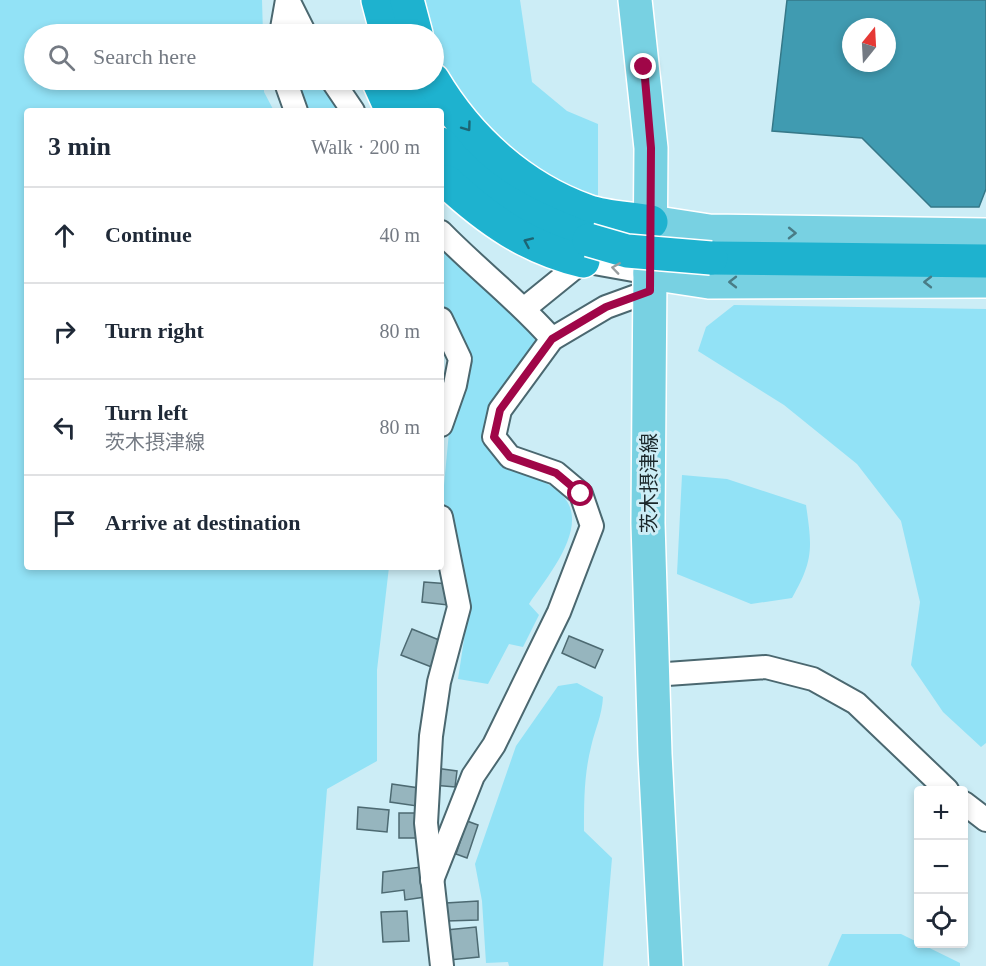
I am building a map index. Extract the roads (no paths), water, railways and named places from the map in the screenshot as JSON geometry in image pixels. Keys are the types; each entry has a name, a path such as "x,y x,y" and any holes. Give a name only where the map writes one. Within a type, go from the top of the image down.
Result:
{"highway":[{"path":"358,0 362,24"},
{"path":"378,0 384,24"},
{"path":"407,0 413,24"},
{"path":"383,90 391,108"},
{"path":"408,90 417,108"},
{"path":"440,90 478,142 533,185 588,212 651,222"},
{"path":"444,147 487,190 548,225 586,251"},
{"path":"444,179 482,214 524,242 586,251 627,251 711,258 986,261"}],"main road":[{"name":"茨木摂津線","path":"635,0 651,148 648,523 666,966"},
{"path":"651,222 709,231 986,235"},
{"path":"650,282 986,281"}],"street":[{"path":"283,24 288,0"},
{"path":"288,0 300,24"},
{"path":"289,90 295,108"},
{"path":"339,90 351,108"},
{"path":"444,235 474,266 525,308 552,339"},
{"path":"525,308 586,251 650,282"},
{"path":"432,880 473,776 494,746 559,612 592,526 581,494 556,473 510,457 494,437 500,410 552,339 650,282"},
{"path":"444,325 460,359 455,385 444,416"},
{"path":"442,966 426,823 431,736 439,682 459,607 444,532"},
{"path":"653,675 765,667 813,679 856,703 943,786"},
{"path":"968,807 986,820"}]}
